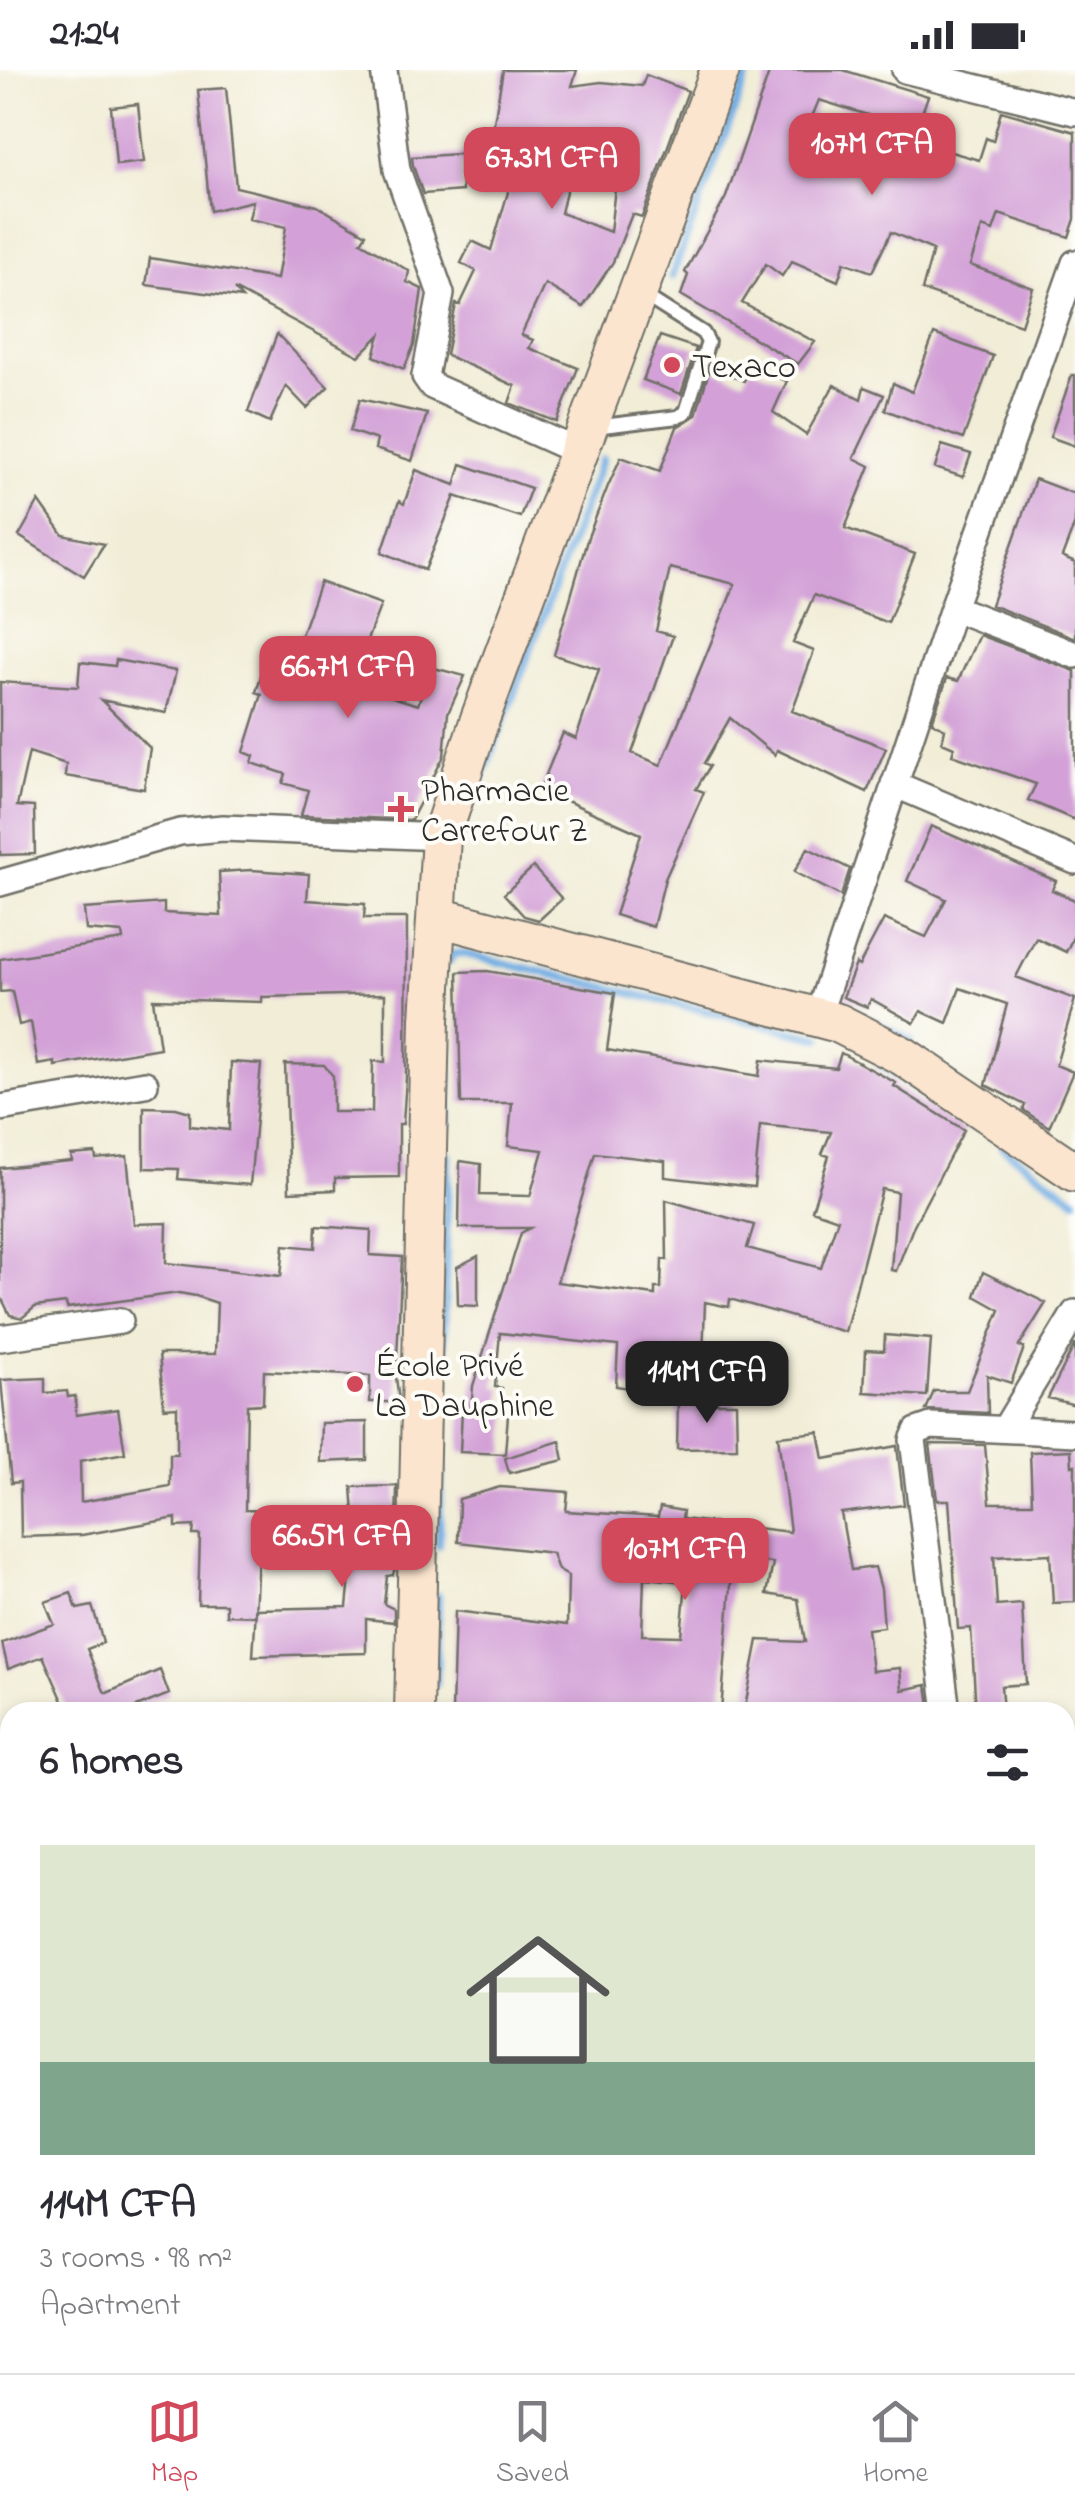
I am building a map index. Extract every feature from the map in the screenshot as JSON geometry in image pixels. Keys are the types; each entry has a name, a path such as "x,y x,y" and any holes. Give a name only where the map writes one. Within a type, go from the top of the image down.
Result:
{"main road":[{"path":"414,1702 430,1020 441,837 480,719 720,70"},
{"path":"438,916 818,1016 903,1056 1075,1172"}],"street":[{"path":"384,70 397,170 441,294 425,376 432,386 586,440"},
{"path":"905,70 1075,112"},
{"path":"818,1016 953,608 1073,273"},
{"path":"953,608 1075,655"},
{"path":"894,784 1075,861"},
{"path":"0,882 180,832 223,828 441,837"},
{"path":"0,1108 145,1084"},
{"path":"1004,1430 1075,1313"},
{"path":"0,1338 120,1320"},
{"path":"946,1702 913,1440 917,1431 931,1426 1075,1433"}],"lane":[{"path":"586,440 686,412 708,342 702,333 640,293"}],"building":[{"path":"503,70 577,70 572,86 601,82 642,86 646,75 688,91 642,217 632,214 613,262 583,307 545,284 521,335 533,340 529,348 578,368 557,422 509,403 515,386 446,355 456,304 460,305 476,271 461,263 472,241 491,250 513,175 461,163 462,191 423,194 412,157 489,152","holes":["570,174 615,188 610,232 561,213"]},
{"path":"770,70 843,70 928,96 912,141 979,160 986,138 993,141 1001,111 1075,132 1075,219 1069,237 999,214 993,231 982,227 970,265 1033,288 1021,325 922,290 933,250 891,232 872,272 844,262 838,281 792,261 782,276 766,264 742,303 815,342 798,364 681,295 688,275 685,272 726,197","holes":["819,100 868,115 852,155 804,136"]},
{"path":"226,88 236,187 317,206 366,234 361,242 409,271 407,282 422,289 414,345 404,369 374,356 380,335 359,356 234,289 242,298 146,285 150,258 277,279 286,227 249,219 253,201 210,211 198,90"},
{"path":"138,104 144,162 116,165 111,107"},
{"path":"277,334 328,387 307,408 286,386 270,422 248,412"},
{"path":"934,334 993,356 963,439 885,410 893,383 912,392"},
{"name":"Texaco","path":"660,336 696,348 681,394 643,380"},
{"path":"710,368 744,381 750,368 787,381 773,412 806,435 834,385 861,399 864,387 884,395 854,458 870,466 845,528 915,554 888,623 814,595 793,643 814,651 792,711 886,748 867,792 777,750 775,755 730,718 704,763 710,766 696,789 704,792 665,879 653,927 615,915 641,834 540,789 563,733 576,739 599,669 554,655 588,537 608,486 621,457 660,471 677,427 696,415","holes":["670,568 735,584 661,765 632,753 673,636 656,631"]},
{"path":"1075,375 1075,446 1050,437"},
{"path":"360,399 427,414 412,461 375,449 377,440 350,431"},
{"path":"942,445 971,454 963,477 935,468"},
{"path":"461,464 531,488 520,517 455,496 425,570 382,552 399,501 404,504 416,470 455,485"},
{"path":"1035,479 1075,494 1075,523 1062,557 1075,563 1075,638 991,605"},
{"path":"39,501 63,535 104,544 84,576 19,536"},
{"path":"320,582 381,604 350,684 418,705 430,667 465,676 448,713 444,756 411,820 301,815 308,790 283,783 286,774 252,763 254,756 244,752 262,694 256,692 265,663 288,671"},
{"path":"979,635 1075,671 1075,820 1028,800 1036,784 952,755 954,747 942,742 945,729 932,722 947,678 958,681"},
{"path":"116,660 176,671 166,713 101,700 150,748 144,789 65,776 66,764 29,752 17,806 34,807 35,854 0,855 0,682 78,687 80,662 115,666"},
{"path":"931,826 1056,881 1052,890 1075,900 1075,933 1066,952 1036,938 1016,977 1075,999 1056,1065 1073,1072 1049,1127 1023,1110 1025,1105 986,1085 1007,1004 960,988 947,1023 921,1011 914,1023 871,999 867,1007 843,997 856,964 859,966 884,919 926,937 946,899 907,881"},
{"path":"808,848 850,869 841,896 794,872"},
{"path":"533,867 562,899 539,920 524,916 504,894"},
{"path":"219,872 309,874 307,900 365,904 364,918 407,918 406,1078 403,1124 399,1124 399,1177 335,1178 335,1190 289,1192 285,1064 324,1065 333,1076 333,1112 372,1112 373,1061 385,1062 385,994 262,997 262,1002 153,999 160,1048 55,1066 55,1062 38,1065 31,1022 19,1025 12,991 0,992 0,959 123,940 122,933 86,930 84,909 164,903 164,913 221,916"},
{"path":"487,971 615,993 607,1050 759,1076 761,1060 836,1068 841,1053 896,1083 894,1086 964,1130 914,1225 896,1271 891,1270 897,1192 882,1189 845,1332 730,1299 729,1307 705,1302 703,1358 673,1356 667,1394 616,1386 618,1346 500,1333 495,1387 502,1388 500,1413 508,1414 505,1454 460,1452 462,1410 471,1410 473,1386 521,1233 530,1228 459,1228 460,1161 481,1164 480,1195 530,1196 543,1150 508,1146 512,1103 461,1103 458,972","holes":["760,1125 831,1132 822,1154 829,1156 812,1210 838,1219 821,1268 747,1248 754,1225 666,1200 667,1260 662,1259 661,1288 655,1288 655,1295 557,1282 595,1153 665,1161 665,1177 754,1187"]},
{"path":"231,1062 261,1064 250,1185 178,1179 179,1169 144,1168 144,1107 176,1108 190,1112 190,1126 229,1130"},
{"path":"95,1153 96,1159 127,1156 134,1224 167,1223 166,1263 281,1276 284,1245 315,1248 316,1226 371,1230 370,1255 402,1257 396,1377 399,1402 370,1402 370,1376 264,1371 263,1404 247,1405 245,1510 270,1511 270,1532 259,1532 255,1616 226,1615 226,1604 198,1604 200,1535 193,1535 194,1526 176,1527 176,1518 82,1535 21,1537 20,1482 11,1483 1,1380 45,1378 45,1393 67,1391 68,1397 75,1396 76,1415 118,1409 125,1453 80,1461 81,1502 170,1486 170,1454 177,1454 177,1407 164,1408 159,1354 215,1354 217,1303 196,1296 179,1293 67,1308 66,1303 35,1307 22,1318 10,1315 0,1295 0,1168 72,1161 71,1155"},
{"path":"478,1256 478,1306 458,1305 457,1267"},
{"path":"983,1272 1046,1303 1019,1346 1024,1348 1011,1383 987,1375 988,1413 926,1410 934,1391 967,1391 1000,1310 975,1296"},
{"path":"885,1335 931,1339 927,1396 864,1392 866,1350 884,1351"},
{"path":"1075,1344 1075,1405 1048,1398"},
{"path":"678,1403 736,1403 737,1448 677,1449"},
{"path":"367,1422 367,1460 320,1462 321,1423"},
{"path":"819,1432 824,1459 897,1446 904,1505 841,1513 851,1570 875,1567 881,1589 884,1627 867,1629 872,1671 900,1668 902,1690 927,1685 930,1702 746,1702 758,1640 805,1642 798,1599 767,1594 773,1563 733,1559 722,1702 452,1702 455,1611 567,1625 568,1576 558,1570 552,1553 458,1542 459,1499 500,1487 568,1492 566,1511 658,1517 660,1507 683,1511 682,1519 790,1532 778,1436","holes":["644,1578 686,1582 681,1636 642,1635"]},
{"path":"560,1441 564,1460 509,1473 505,1458"},
{"path":"930,1444 985,1445 990,1503 1032,1503 1030,1452 1071,1450 1072,1466 1075,1465 1075,1602 1053,1603 1050,1554 994,1557 997,1606 1022,1604 1026,1684 1001,1686 1002,1702 975,1702 971,1628 958,1629 949,1500 937,1500"},
{"path":"397,1486 395,1567 393,1575 387,1576 384,1604 394,1609 394,1622 366,1619 366,1653 253,1656 256,1609 347,1607 355,1528 352,1487"},
{"path":"71,1593 77,1609 92,1606 103,1643 87,1649 104,1691 160,1670 169,1694 149,1702 63,1702 43,1656 8,1669 2,1643 54,1624 45,1602"}],"waterway":[{"path":"672,276 749,70"},
{"path":"481,780 602,459"},
{"path":"449,962 453,954 461,953 820,1038"},
{"path":"843,1006 911,1040"},
{"path":"448,1046 448,1126"},
{"path":"878,1063 974,1127"},
{"path":"1002,1147 1075,1199"},
{"path":"439,1545 448,1155"},
{"path":"436,1684 438,1596"}],"place":[{"name":"Texaco","path":"672,365"},
{"name":"Pharmacie Carrefour Z","path":"401,809"},
{"name":"École Privé La Dauphine","path":"355,1384"}]}
